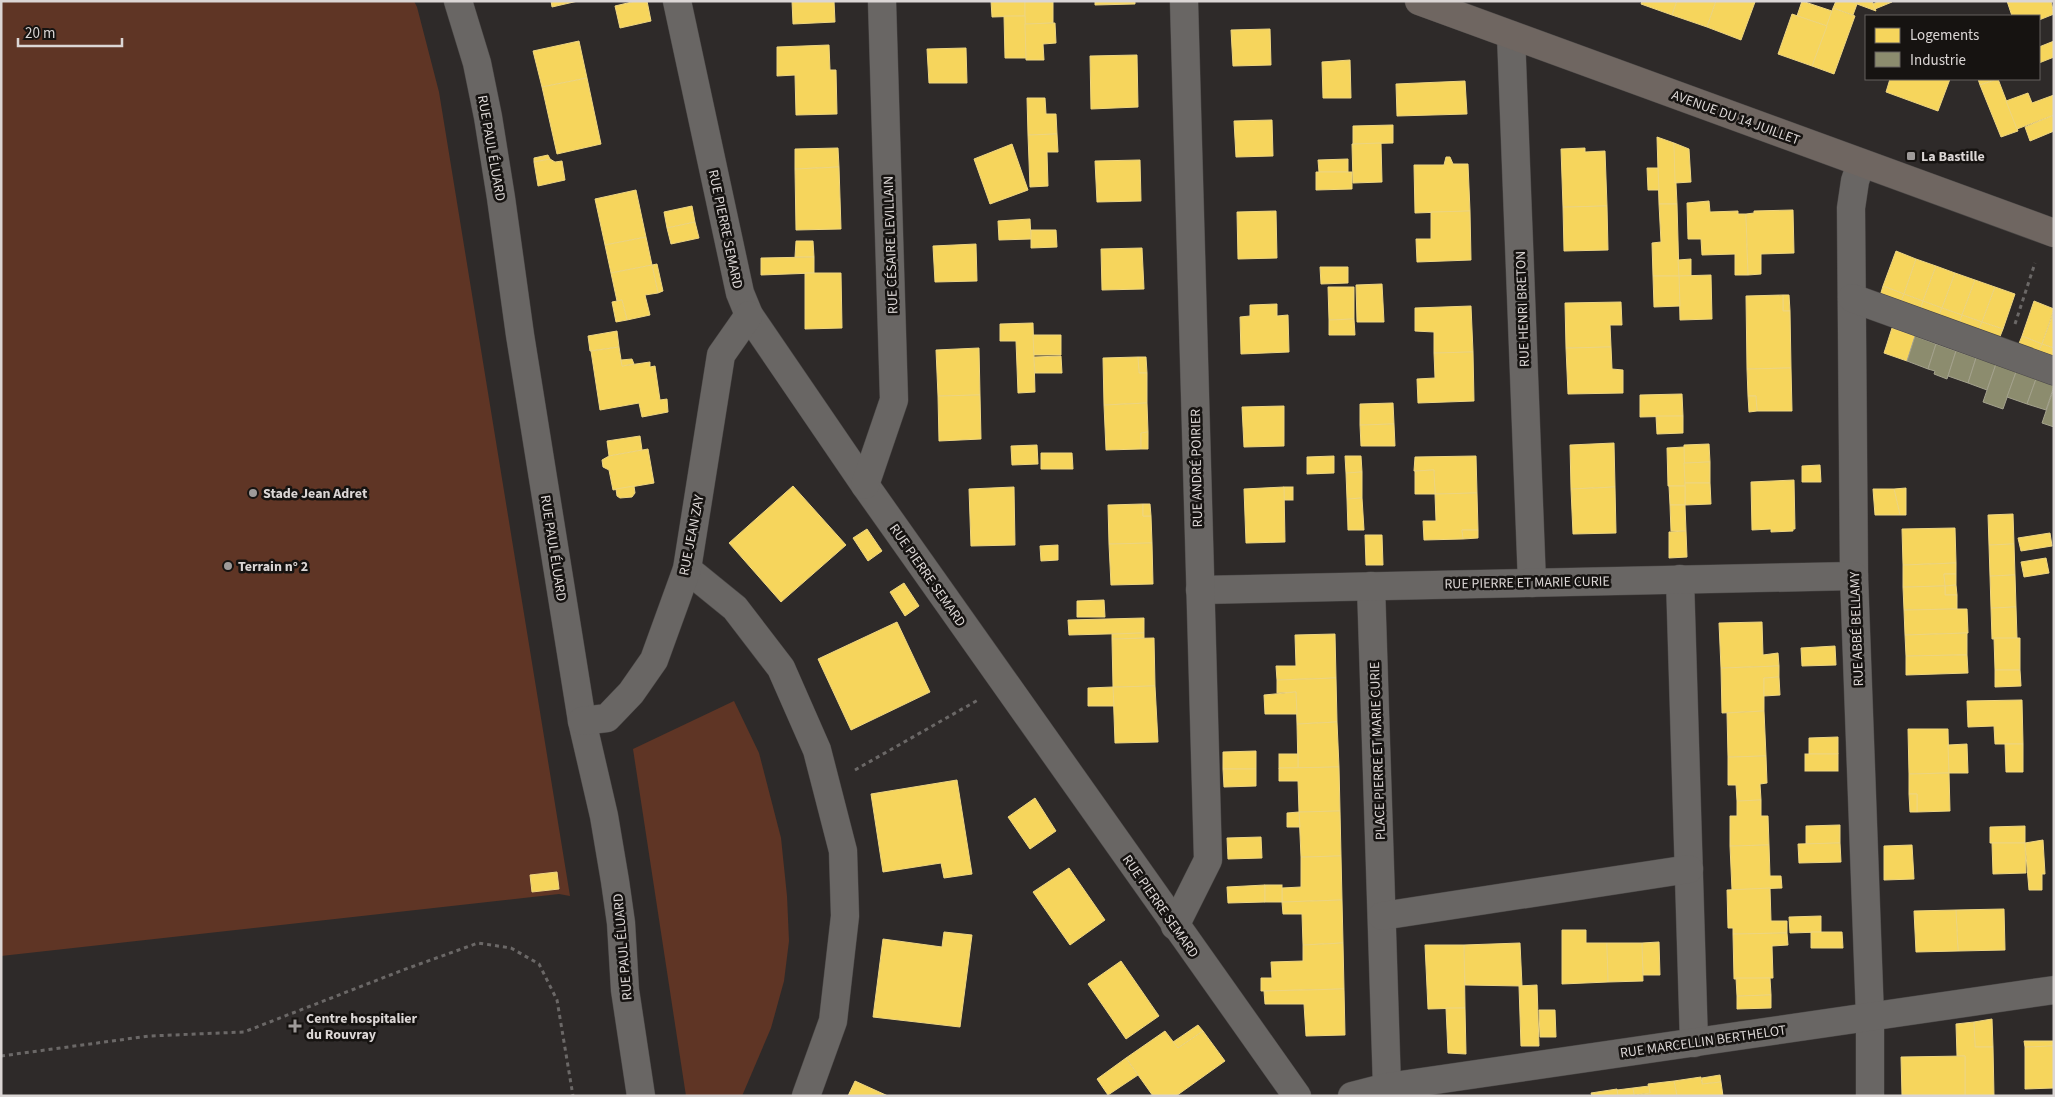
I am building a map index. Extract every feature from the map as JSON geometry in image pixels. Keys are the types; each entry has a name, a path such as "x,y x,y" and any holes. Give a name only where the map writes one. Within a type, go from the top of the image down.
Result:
{"main road":[{"name":"AVENUE DU 14 JUILLET","path":"1419,1 1472,11 1511,35 2054,233"}],"street":[{"name":"RUE PAUL ÉLUARD","path":"458,1 477,63 488,117 520,336 582,721 604,816 622,923 624,990 640,1096"},
{"name":"RUE PIERRE SEMARD","path":"677,1 740,293 750,315 865,485 1297,1096"},
{"name":"RUE CÉSAIRE LEVILLAIN","path":"865,485 894,400 882,1"},
{"name":"RUE ANDRÉ POIRIER","path":"1175,926 1208,860 1184,1"},
{"name":"RUE HENRI BRETON","path":"1511,35 1532,583"},
{"name":"RUE ABBÉ BELLAMY","path":"1861,163 1855,181 1851,208 1854,576 1870,1017 1870,1096"},
{"path":"1852,298 2054,371"},
{"name":"RUE JEAN ZAY","path":"582,721 607,718 631,693 654,660 687,569 721,355 750,315"},
{"path":"687,569 736,608 781,668 817,750 843,851 845,916 833,1021 806,1096"},
{"name":"RUE PIERRE ET MARIE CURIE","path":"1200,590 1854,576"},
{"path":"1680,579 1694,1043"},
{"name":"PLACE PIERRE ET MARIE CURIE","path":"1372,586 1387,1087"},
{"path":"1382,916 1689,869"},
{"name":"RUE MARCELLIN BERTHELOT","path":"1352,1096 1387,1087 2054,990"}],"path":[{"path":"2005,354 2035,263"},
{"path":"826,786 1005,684"},
{"path":"1,1056 149,1036 244,1032 403,970 478,944 511,948 539,964 557,1000 573,1096"}],"shaded area":[{"name":"Stade Jean Adret","path":"1,1 414,1 439,92 570,896 559,894 1,956"},
{"path":"734,701 759,753 781,838 789,941 784,981 771,1028 742,1096 686,1096 633,749"}],"building: Logements":[{"path":"551,1 578,1 552,7"},
{"path":"636,1 647,1 651,21 620,28 615,6"},
{"path":"792,1 834,1 835,22 793,24"},
{"path":"991,1 1025,1 1025,16 992,17"},
{"path":"1025,1 1053,1 1053,23 1025,24"},
{"path":"1095,1 1135,1 1135,4 1095,5"},
{"path":"1642,1 1677,1 1672,15 1641,4"},
{"path":"1677,1 1716,1 1707,27 1672,15"},
{"path":"1716,1 1755,2 1741,40 1707,27"},
{"path":"1802,1 1832,11 1827,26 1797,16"},
{"path":"1836,1 1850,1 1857,4 1853,15 1833,8"},
{"path":"1850,1 1872,1 1876,11 1857,4"},
{"path":"1879,1 1892,2 1875,9 1873,4"},
{"path":"2007,1 2051,1 2054,14 2040,20 2040,15 2012,15"},
{"path":"1833,8 1855,16 1834,74 1812,66"},
{"path":"1792,14 1827,26 1812,66 1778,54"},
{"path":"1004,16 1025,16 1026,58 1005,58"},
{"path":"1055,23 1056,43 1043,44 1044,60 1026,60 1025,24"},
{"path":"1270,29 1271,65 1233,66 1231,30"},
{"path":"579,41 587,78 542,87 533,51"},
{"path":"2054,41 2054,57 2040,63 2040,47"},
{"path":"829,45 830,70 836,70 837,114 796,115 795,75 777,76 777,47"},
{"path":"966,48 967,83 929,83 927,49"},
{"path":"1137,55 1138,107 1091,109 1090,56"},
{"path":"1350,60 1351,98 1323,98 1322,62"},
{"path":"587,78 601,144 557,154 542,87"},
{"path":"1890,80 1950,80 1938,111 1886,92"},
{"path":"1978,80 1995,80 1980,85"},
{"path":"1998,80 2018,131 2001,137 1980,85"},
{"path":"1465,81 1467,114 1397,116 1396,84"},
{"path":"2028,93 2032,103 2054,95 2054,115 2017,129 2006,101"},
{"path":"1027,98 1045,98 1046,114 1056,114 1057,134 1028,135"},
{"path":"2054,115 2054,131 2030,141 2025,127"},
{"path":"1272,120 1273,156 1236,157 1234,121"},
{"path":"1393,125 1393,143 1353,144 1353,126"},
{"path":"1057,134 1058,152 1047,152 1048,186 1030,187 1028,135"},
{"path":"1657,137 1674,143 1677,204 1659,204"},
{"path":"1381,143 1382,182 1353,183 1352,144"},
{"path":"1674,143 1689,149 1691,182 1675,183"},
{"path":"1012,144 1028,190 990,204 974,159"},
{"path":"838,148 839,167 795,169 795,149"},
{"path":"1585,148 1585,152 1605,151 1607,206 1563,207 1561,149"},
{"path":"548,155 550,159 534,162 534,158"},
{"path":"1446,157 1450,157 1453,164 1468,164 1470,211 1415,213 1414,165 1444,165"},
{"path":"550,159 555,162 562,161 565,180 538,186 534,162"},
{"path":"1348,159 1348,172 1319,172 1318,160"},
{"path":"1140,160 1141,201 1097,202 1095,161"},
{"path":"839,167 841,229 796,230 795,169"},
{"path":"1647,168 1658,168 1659,190 1648,190"},
{"path":"1316,172 1352,172 1352,189 1316,190"},
{"path":"636,190 646,237 605,245 595,199"},
{"path":"1709,201 1710,212 1738,211 1738,214 1746,214 1748,275 1735,275 1735,254 1702,255 1701,239 1688,239 1687,203"},
{"path":"1659,204 1677,204 1679,276 1653,276 1652,243 1661,242"},
{"path":"692,206 695,222 667,228 664,212"},
{"path":"1607,206 1608,250 1564,251 1563,207"},
{"path":"1793,210 1794,253 1761,254 1761,274 1748,275 1746,214 1754,213 1754,211"},
{"path":"1276,211 1277,258 1238,259 1237,212"},
{"path":"1470,211 1471,260 1417,262 1416,239 1431,239 1431,212"},
{"path":"1030,219 1031,239 999,240 998,221"},
{"path":"695,222 699,238 671,244 667,228"},
{"path":"1031,230 1056,230 1057,247 1031,248"},
{"path":"646,237 652,265 611,273 605,245"},
{"path":"796,241 813,241 814,257 795,257"},
{"path":"976,244 977,281 935,282 933,246"},
{"path":"1142,248 1144,289 1102,290 1101,249"},
{"path":"1896,251 1916,259 1904,294 1883,286"},
{"path":"814,257 814,273 761,275 761,258"},
{"path":"1691,259 1691,276 1679,276 1678,260"},
{"path":"1916,259 1936,266 1923,301 1904,294"},
{"path":"657,264 663,291 658,293 652,265"},
{"path":"652,265 658,293 645,295 650,315 627,320 622,300 617,301 611,273"},
{"path":"1936,266 1955,273 1942,308 1923,301"},
{"path":"1320,267 1348,267 1348,283 1321,284"},
{"path":"805,273 841,273 842,328 805,329"},
{"path":"1955,273 1975,280 1962,315 1942,308"},
{"path":"1711,275 1712,319 1680,320 1679,276"},
{"path":"1653,276 1679,276 1680,306 1654,307"},
{"path":"1975,280 1995,287 1982,322 1962,315"},
{"path":"1382,284 1384,322 1357,322 1356,285"},
{"path":"1883,286 1904,294 1900,304 1880,296"},
{"path":"1328,287 1354,287 1354,319 1329,320"},
{"path":"1995,287 2015,294 2003,329 1982,322"},
{"path":"1904,294 1923,301 1920,311 1900,304"},
{"path":"1783,295 1789,295 1790,311 1783,311"},
{"path":"1783,295 1783,311 1790,311 1791,368 1747,369 1746,296"},
{"path":"622,300 627,320 616,322 612,302"},
{"path":"1923,301 1942,308 1938,317 1920,311"},
{"path":"2034,301 2054,309 2042,344 2022,336"},
{"path":"1621,302 1622,325 1610,325 1611,347 1566,348 1565,303"},
{"path":"1277,304 1277,316 1288,315 1289,352 1241,354 1240,317 1250,316 1250,305"},
{"path":"1471,306 1473,352 1434,353 1434,332 1415,331 1415,308"},
{"path":"1942,308 1962,315 1959,324 1938,317"},
{"path":"2054,311 2054,348 2042,344"},
{"path":"1962,315 1982,322 1978,331 1959,324"},
{"path":"1354,319 1355,335 1329,335 1329,320"},
{"path":"1982,322 2003,329 1999,339 1978,331"},
{"path":"1033,323 1035,392 1018,393 1016,341 1000,341 1000,324"},
{"path":"1892,328 1915,336 1907,361 1884,353"},
{"path":"617,331 619,347 590,351 588,336"},
{"path":"1033,335 1061,335 1061,355 1034,355"},
{"path":"2022,336 2042,344 2038,353 2018,346"},
{"path":"2042,344 2054,348 2054,359 2038,353"},
{"path":"619,347 622,366 650,362 650,367 655,366 660,400 667,399 668,412 642,417 639,403 600,410 591,351"},
{"path":"1611,347 1612,369 1623,370 1623,393 1568,394 1566,348"},
{"path":"979,348 980,395 938,396 936,350"},
{"path":"1473,352 1474,401 1418,403 1417,379 1435,378 1434,353"},
{"path":"1061,356 1062,373 1035,373 1034,357"},
{"path":"1138,357 1146,357 1147,373 1139,373"},
{"path":"1138,357 1139,373 1147,373 1147,403 1104,405 1103,358"},
{"path":"632,359 634,364 622,366 621,360"},
{"path":"1791,368 1792,411 1757,411 1756,396 1748,396 1747,369"},
{"path":"1682,394 1683,416 1640,417 1640,395"},
{"path":"980,395 981,439 939,441 938,396"},
{"path":"1748,396 1756,396 1757,411 1749,412"},
{"path":"1147,403 1148,432 1141,433 1141,449 1106,450 1104,405"},
{"path":"1393,403 1394,424 1360,425 1360,404"},
{"path":"1284,406 1284,446 1244,447 1242,407"},
{"path":"1656,416 1683,416 1683,433 1657,434"},
{"path":"1394,424 1395,446 1361,446 1360,425"},
{"path":"1148,432 1148,449 1141,449 1141,433"},
{"path":"640,436 642,450 609,456 607,441"},
{"path":"1614,443 1615,487 1571,489 1570,445"},
{"path":"1709,444 1710,462 1684,463 1684,445"},
{"path":"1037,445 1038,464 1012,465 1011,446"},
{"path":"1684,447 1685,486 1668,486 1667,448"},
{"path":"648,449 654,483 613,490 609,470 603,467 602,460 609,456"},
{"path":"1041,453 1072,453 1073,469 1041,469"},
{"path":"1334,456 1334,473 1307,474 1307,457"},
{"path":"1345,456 1361,456 1362,472 1346,473"},
{"path":"1476,456 1477,493 1435,494 1434,470 1414,471 1415,457"},
{"path":"1710,462 1710,483 1685,483 1684,463"},
{"path":"1820,465 1821,482 1802,482 1802,466"},
{"path":"1434,470 1435,494 1415,494 1415,471"},
{"path":"1362,472 1362,498 1347,499 1346,473"},
{"path":"1794,480 1795,529 1793,531 1771,532 1771,529 1752,530 1751,482"},
{"path":"1685,483 1710,483 1711,504 1685,505"},
{"path":"634,486 635,493 632,497 620,498 617,496 616,489"},
{"path":"793,486 846,545 781,602 729,543"},
{"path":"1669,486 1685,486 1685,505 1670,505"},
{"path":"1014,487 1015,545 971,546 969,489"},
{"path":"1284,487 1293,487 1293,500 1284,500"},
{"path":"1284,487 1285,542 1246,543 1244,489"},
{"path":"1615,487 1616,533 1573,534 1571,489"},
{"path":"1906,488 1906,515 1900,515 1894,489"},
{"path":"1873,489 1894,489 1900,515 1875,515"},
{"path":"1477,493 1478,530 1462,530 1463,539 1424,540 1423,521 1436,521 1435,494"},
{"path":"1362,498 1364,530 1348,530 1347,499"},
{"path":"1143,504 1143,516 1151,516 1152,543 1109,544 1108,505"},
{"path":"1143,504 1150,504 1151,516 1143,516"},
{"path":"1670,505 1685,505 1686,531 1671,531"},
{"path":"2013,514 2014,544 1989,545 1988,515"},
{"path":"1955,528 1956,563 1903,565 1902,529"},
{"path":"867,529 882,551 868,561 853,538"},
{"path":"1462,530 1478,530 1478,538 1463,539"},
{"path":"1686,531 1687,557 1669,558 1669,532"},
{"path":"2050,533 2052,546 2021,551 2018,538"},
{"path":"1365,535 1382,535 1383,565 1366,565"},
{"path":"1152,543 1153,584 1111,585 1109,544"},
{"path":"2014,544 2015,575 1990,576 1989,545"},
{"path":"1058,545 1058,560 1041,561 1040,546"},
{"path":"2046,558 2049,573 2024,577 2021,562"},
{"path":"1956,563 1956,574 1944,574 1945,586 1903,587 1903,565"},
{"path":"1944,574 1956,574 1956,585 1945,586"},
{"path":"2015,575 2016,607 1991,608 1990,576"},
{"path":"904,583 919,606 905,616 890,592"},
{"path":"1956,585 1957,595 1945,595 1945,586"},
{"path":"1945,586 1945,595 1957,595 1957,609 1904,610 1903,587"},
{"path":"1104,600 1105,617 1077,617 1077,601"},
{"path":"2016,607 2017,638 1992,639 1991,608"},
{"path":"1967,609 1968,633 1905,635 1904,610"},
{"path":"1144,618 1144,633 1069,635 1068,620"},
{"path":"897,622 930,692 851,730 818,659"},
{"path":"1762,622 1763,655 1778,653 1779,666 1721,668 1719,623"},
{"path":"1144,633 1144,638 1112,639 1112,634"},
{"path":"1967,633 1967,655 1906,656 1905,635"},
{"path":"1335,634 1336,678 1277,680 1276,666 1296,666 1295,635"},
{"path":"1154,638 1155,686 1113,687 1112,639"},
{"path":"1994,638 2020,638 2020,670 1995,670"},
{"path":"1835,646 1836,665 1802,666 1801,648"},
{"path":"1967,655 1968,673 1906,675 1906,656"},
{"path":"1779,666 1779,677 1764,678 1764,711 1722,713 1721,668"},
{"path":"1995,670 2020,670 2021,686 1995,687"},
{"path":"1779,677 1780,695 1764,696 1764,678"},
{"path":"1336,678 1337,722 1297,724 1296,692 1277,693 1277,680"},
{"path":"1155,686 1158,742 1115,743 1113,687"},
{"path":"1113,687 1114,706 1088,706 1088,688"},
{"path":"1296,692 1297,714 1265,714 1264,695"},
{"path":"2022,700 2023,744 1995,744 1994,726 1968,727 1967,701"},
{"path":"1764,711 1766,756 1728,757 1727,713"},
{"path":"1337,722 1339,767 1298,768 1297,724"},
{"path":"1908,729 1948,729 1949,773 1909,774"},
{"path":"1838,737 1838,754 1809,754 1809,738"},
{"path":"1967,744 1968,773 1949,773 1948,745"},
{"path":"2005,744 2023,744 2023,772 2006,772"},
{"path":"1256,751 1256,769 1223,769 1223,752"},
{"path":"1279,754 1298,754 1298,768 1279,768"},
{"path":"1805,754 1838,754 1838,771 1805,771"},
{"path":"1766,756 1767,783 1760,784 1761,800 1737,801 1736,785 1728,785 1728,757"},
{"path":"1339,767 1340,811 1299,812 1298,781 1279,781 1279,768"},
{"path":"1223,769 1256,769 1256,786 1224,787"},
{"path":"1949,773 1950,811 1917,812 1917,794 1909,794 1909,774"},
{"path":"957,780 972,874 944,878 941,863 883,872 871,794"},
{"path":"1909,794 1917,794 1917,812 1910,812"},
{"path":"1035,798 1056,831 1030,849 1008,817"},
{"path":"1761,800 1761,816 1768,816 1769,845 1730,846 1730,816 1737,816 1737,801"},
{"path":"1340,811 1341,856 1301,857 1299,812"},
{"path":"1299,812 1300,827 1287,827 1287,813"},
{"path":"1840,825 1840,843 1806,844 1806,826"},
{"path":"2025,826 2025,843 1990,843 1990,827"},
{"path":"1261,837 1262,858 1228,859 1227,838"},
{"path":"2043,840 2045,874 2042,874 2042,890 2029,890 2025,843"},
{"path":"1840,843 1841,862 1799,863 1798,844"},
{"path":"1992,843 2025,843 2026,873 1993,874"},
{"path":"1769,845 1770,876 1781,876 1782,888 1732,890 1730,846"},
{"path":"1912,845 1914,879 1884,880 1884,846"},
{"path":"1341,856 1342,900 1282,902 1282,888 1301,887 1301,857"},
{"path":"1069,868 1105,920 1070,945 1033,892"},
{"path":"557,872 559,889 532,892 530,875"},
{"path":"1265,885 1265,902 1228,903 1227,887"},
{"path":"1265,885 1282,885 1282,902 1265,902"},
{"path":"1770,888 1771,921 1787,921 1787,933 1733,934 1733,928 1728,928 1727,890"},
{"path":"1342,900 1343,943 1303,945 1302,914 1283,914 1282,902"},
{"path":"2004,909 2005,950 1958,951 1956,910"},
{"path":"1956,910 1958,951 1916,952 1914,911"},
{"path":"1821,916 1821,932 1790,933 1789,917"},
{"path":"1562,930 1586,930 1586,943 1607,943 1608,982 1562,984"},
{"path":"944,932 972,935 960,1027 873,1017 883,939 942,947"},
{"path":"1811,932 1842,932 1843,948 1811,948"},
{"path":"1787,933 1788,945 1772,946 1773,978 1734,979 1733,934"},
{"path":"1659,942 1660,975 1643,975 1642,943"},
{"path":"1343,943 1344,989 1261,991 1261,978 1272,978 1271,962 1303,961 1303,945"},
{"path":"1520,943 1522,986 1465,985 1464,945"},
{"path":"1607,943 1642,943 1643,981 1608,982"},
{"path":"1425,945 1464,945 1465,1008 1428,1009"},
{"path":"1121,961 1159,1016 1126,1039 1088,984"},
{"path":"1736,978 1770,978 1771,995 1737,996"},
{"path":"1537,985 1539,1046 1521,1046 1519,986"},
{"path":"1344,989 1345,1035 1306,1036 1304,1004 1265,1004 1264,991"},
{"path":"1771,995 1771,1008 1737,1009 1737,996"},
{"path":"1446,1008 1465,1008 1466,1054 1448,1053"},
{"path":"1539,1010 1555,1010 1556,1037 1540,1037"},
{"path":"1992,1019 1993,1047 1975,1047 1974,1022"},
{"path":"1974,1022 1975,1047 1993,1047 1994,1096 1965,1096 1965,1056 1957,1056 1956,1024"},
{"path":"1198,1025 1203,1031 1178,1048 1173,1042"},
{"path":"1165,1031 1178,1048 1203,1031 1225,1061 1176,1096 1153,1096 1126,1058"},
{"path":"2024,1041 2054,1041 2054,1046 2025,1047"},
{"path":"2054,1046 2054,1088 2025,1089 2025,1047"},
{"path":"1965,1056 1965,1096 1902,1096 1901,1057"},
{"path":"1126,1058 1138,1075 1108,1095 1097,1079"},
{"path":"1720,1075 1721,1082 1702,1084 1702,1078"},
{"path":"1701,1077 1702,1084 1721,1082 1723,1096 1677,1096 1674,1081"},
{"path":"855,1081 888,1096 848,1096"},
{"path":"1674,1081 1677,1096 1634,1096 1650,1093 1648,1084"},
{"path":"1649,1086 1650,1093 1634,1095 1633,1088"},
{"path":"1633,1088 1634,1095 1618,1096 1617,1090"},
{"path":"1617,1089 1618,1096 1592,1096 1591,1093"}],"building: Industrie":[{"path":"1915,336 1936,344 1928,369 1907,361"},
{"path":"1936,344 1956,351 1947,379 1934,374 1935,371 1928,369"},
{"path":"1956,351 1976,358 1968,383 1948,376"},
{"path":"1976,358 1996,364 1987,390 1968,383"},
{"path":"1996,364 2016,372 2003,409 1983,402"},
{"path":"2016,372 2036,379 2027,404 2007,397"},
{"path":"2036,379 2054,386 2046,410 2027,404"},
{"path":"2054,388 2054,427 2042,423"}],"place":[{"name":"La Bastille","path":"1911,156"},
{"name":"Stade Jean Adret","path":"253,493"},
{"name":"Terrain n° 2","path":"228,566"},
{"name":"Centre hospitalier du Rouvray","path":"295,1026"}]}
